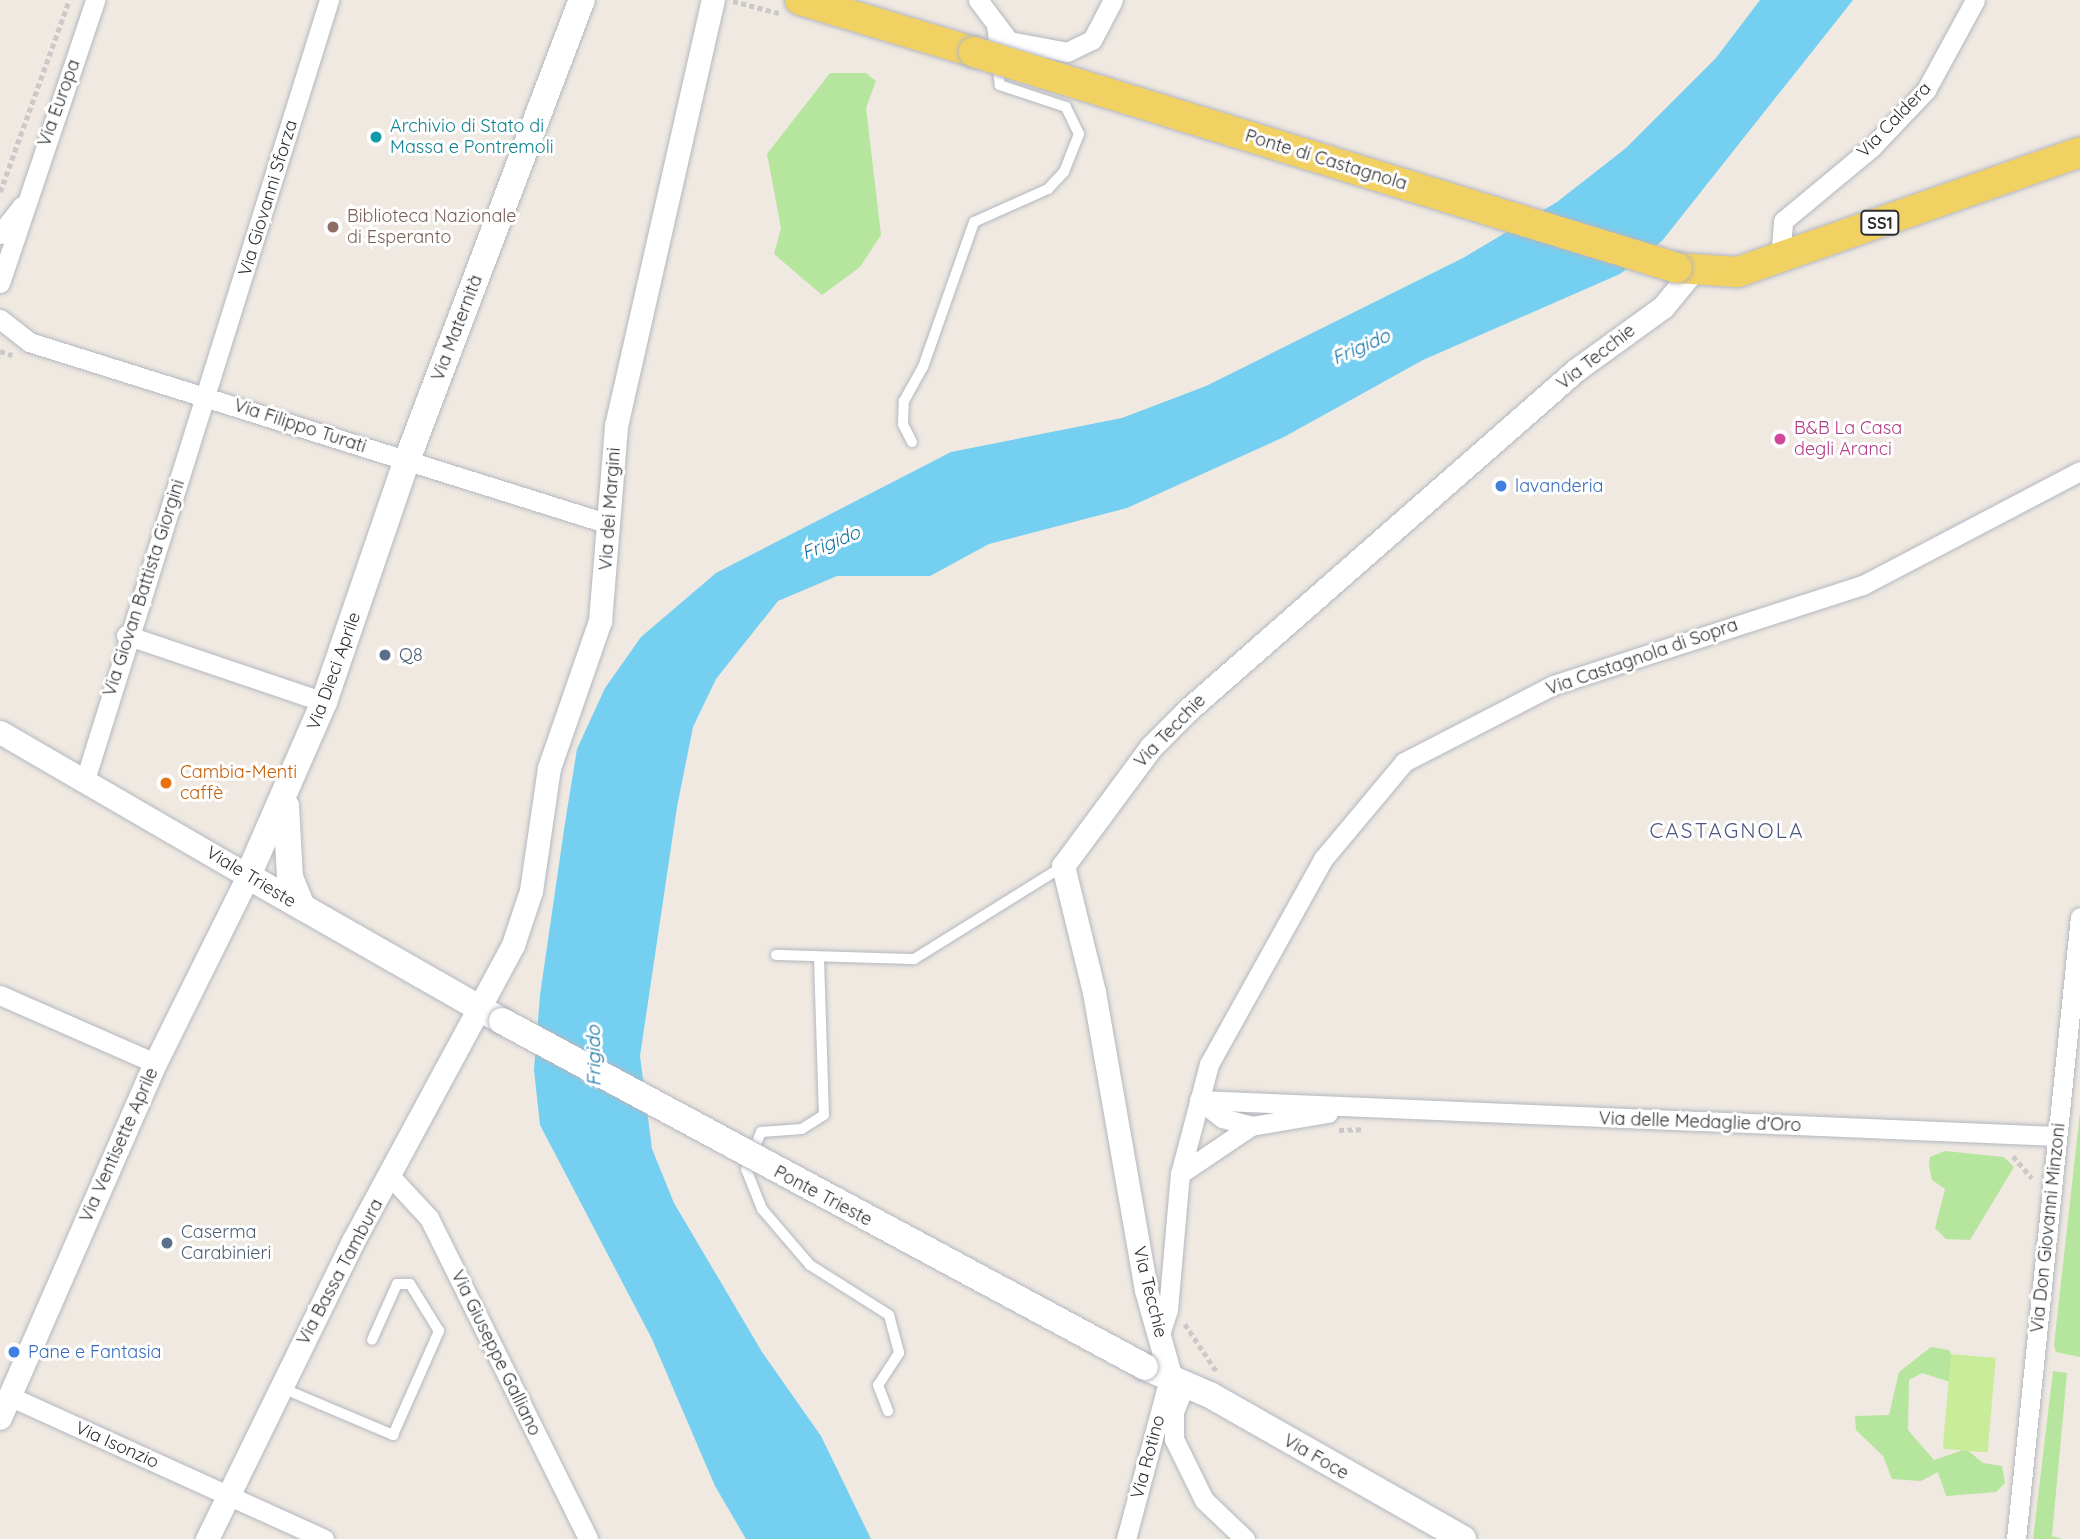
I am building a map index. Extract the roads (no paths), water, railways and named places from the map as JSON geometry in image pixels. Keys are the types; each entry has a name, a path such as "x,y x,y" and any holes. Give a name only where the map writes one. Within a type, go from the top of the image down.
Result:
{"main road":[{"name":"Via Maternità","path":"407,460 582,0"},
{"name":"Ponte di Castagnola","path":"800,0 1684,271"},
{"name":"SS1","path":"1684,271 1738,272 2080,152"},
{"name":"Via Dieci Aprile","path":"248,876 287,796 324,702 407,460"},
{"path":"287,796 287,857 302,907"},
{"name":"Viale Trieste","path":"248,876 502,1021"},
{"name":"Ponte Trieste","path":"502,1021 1167,1375"},
{"name":"Via Foce","path":"1167,1375 1210,1395 1463,1539"}],"street":[{"name":"Via Europa","path":"0,283 21,229 22,205 95,0"},
{"name":"Via Giovanni Sforza","path":"208,396 329,0"},
{"name":"Via dei Margini","path":"478,1007 513,945 531,891 549,768 600,621 616,426 654,238 713,0"},
{"path":"978,0 992,26 1009,41 1068,52 1093,40 1113,0"},
{"name":"Via Caldera","path":"1780,258 1783,221 1872,147 1926,90 1975,0"},
{"name":"Via Europa","path":"0,233 22,205"},
{"name":"Via Tecchie","path":"1167,1375 1160,1334 1146,1290 1094,992 1063,866 1151,747 1189,709 1576,370 1663,307 1684,271"},
{"name":"Via Filippo Turati","path":"0,319 29,342 606,523"},
{"name":"Via Giovan Battista Giorgini","path":"85,780 126,635 208,396"},
{"name":"Via Castagnola di Sopra","path":"1160,1334 1168,1310 1180,1174 1209,1064 1323,859 1404,762 1553,685 1863,585 2080,471"},
{"path":"126,635 324,702"},
{"name":"Viale Trieste","path":"0,732 248,876"},
{"name":"Via Ventisette Aprile","path":"0,1419 155,1063 248,876"},
{"name":"Via Don Giovanni Minzoni","path":"2016,1539 2080,917"},
{"path":"0,995 155,1063"},
{"name":"Via Bassa Tambura","path":"207,1539 279,1387 478,1007"},
{"name":"Via delle Medaglie d'Oro","path":"1199,1100 1271,1100 1344,1110 2057,1136"},
{"name":"Via delle Medaglie d'Oro","path":"1199,1100 1222,1118 1251,1126"},
{"name":"Via delle Medaglie d'Oro","path":"1180,1174 1251,1126 1344,1110"},
{"name":"Via Giuseppe Galliano","path":"391,1177 429,1218 588,1539"},
{"path":"1167,1375 1174,1410 1174,1439 1204,1500 1245,1539"},
{"name":"Via Rotino","path":"1126,1539 1167,1375"},
{"name":"Via Isonzio","path":"9,1396 324,1539"}],"lane":[{"path":"912,442 903,424 904,401 923,367 974,222 1048,189 1064,172 1079,134 1066,107 1000,85 992,26"},
{"path":"776,955 914,958 1063,866"},
{"path":"819,958 824,1115 802,1129 761,1132 746,1169 762,1209 810,1265 889,1315 899,1353 878,1385 888,1412"},
{"path":"279,1387 393,1436 439,1331 410,1284 397,1284 372,1340"}],"water":[{"name":"Frigido","path":"1760,0 1853,0 1662,241 1620,274 1423,360 1284,437 1127,508 989,544 930,576 837,576 778,601 716,679 693,727 677,807 640,1056 652,1149 674,1203 762,1352 821,1436 871,1539 746,1539 715,1486 652,1339 540,1125 534,1070 540,995 565,823 577,749 605,688 641,637 716,573 951,452 1122,418 1206,386 1463,258 1557,202 1626,148 1716,58"}],"place":[{"name":"Archivio di Stato di Massa e Pontremoli","path":"376,137"},
{"name":"Biblioteca Nazionale di Esperanto","path":"333,227"},
{"name":"B&B La Casa degli Aranci","path":"1780,439"},
{"name":"lavanderia","path":"1501,486"},
{"name":"Q8","path":"385,655"},
{"name":"Cambia-Menti caffè","path":"166,783"},
{"name":"Caserma Carabinieri","path":"167,1243"},
{"name":"Pane e Fantasia","path":"14,1352"}],"district":[{"name":"CASTAGNOLA","path":"1727,830"}]}
